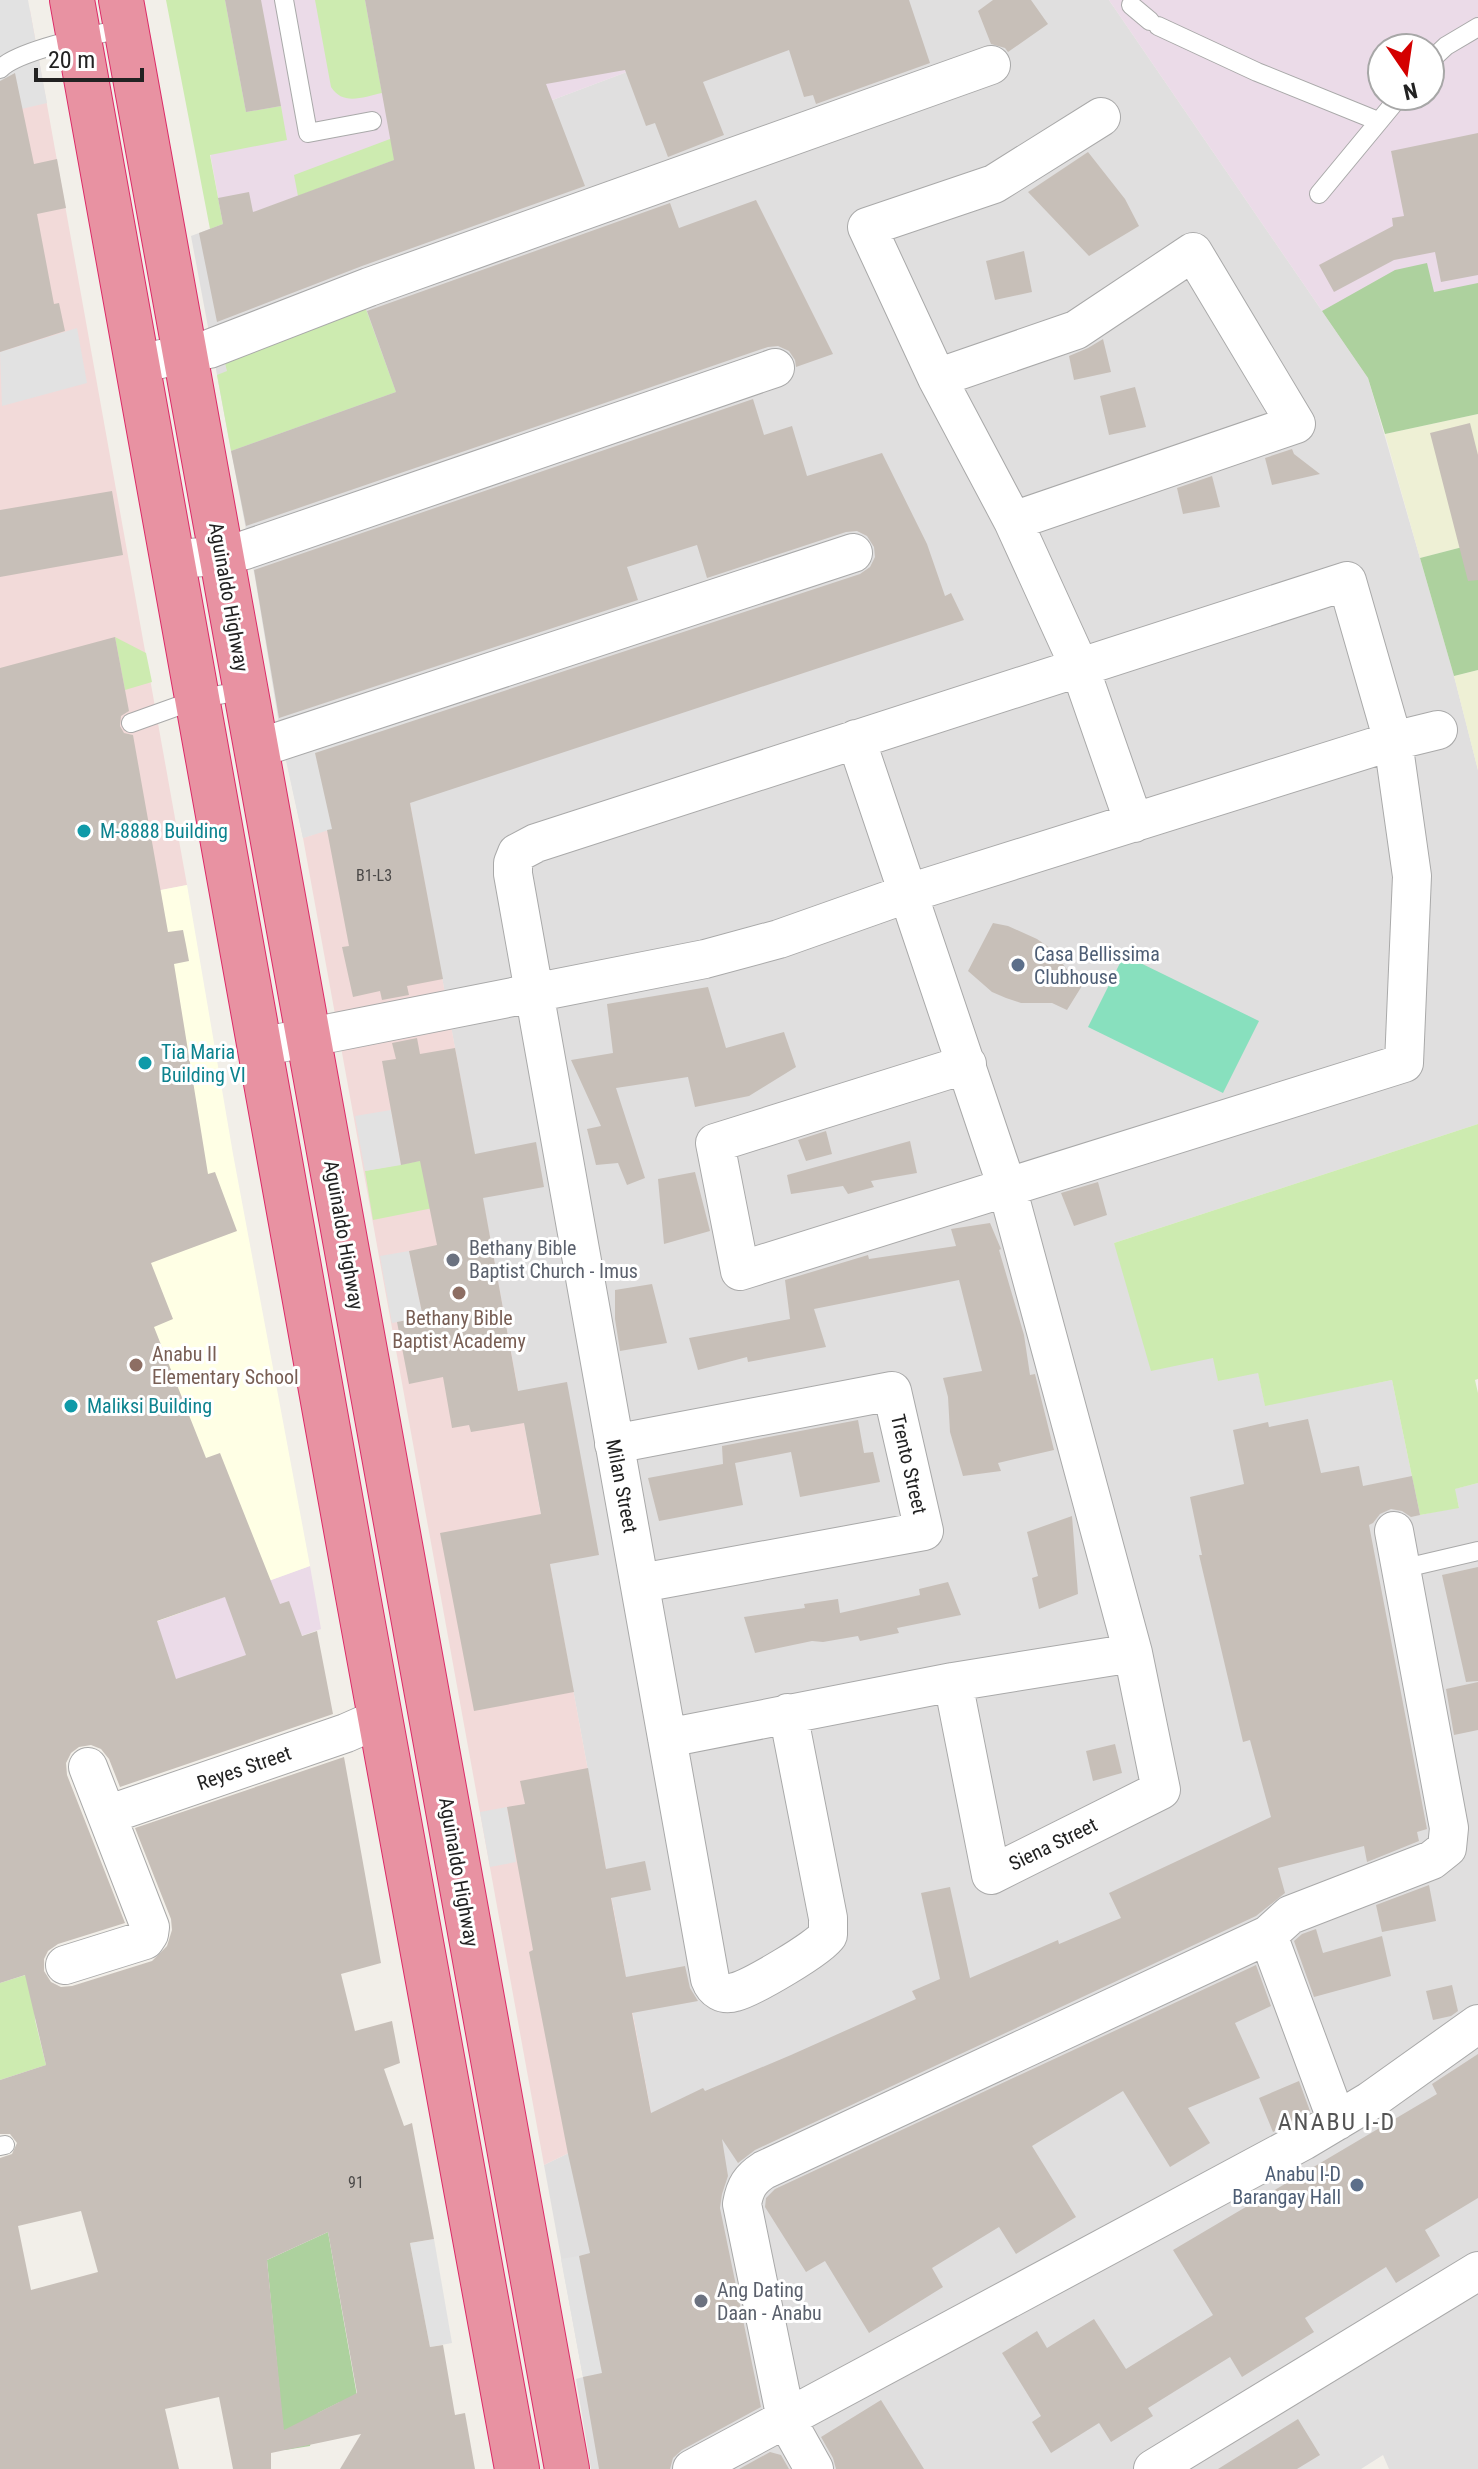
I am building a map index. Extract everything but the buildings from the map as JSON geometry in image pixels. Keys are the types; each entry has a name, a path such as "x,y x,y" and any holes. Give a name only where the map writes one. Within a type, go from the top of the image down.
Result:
{"highway":[{"name":"Aguinaldo Highway","path":"124,14 567,2469"},
{"path":"76,19 517,2469"},
{"path":"411,1886 460,1878"}],"street":[{"path":"137,364 209,349 383,282 991,65"},
{"path":"1101,117 994,184 867,227 937,378 1013,521 1080,668 1134,823"},
{"path":"937,378 1076,330 1193,252 1296,424 1013,521"},
{"path":"172,559 221,556 260,545 775,368"},
{"path":"256,749 853,553"},
{"path":"667,1738 953,1682 1133,1653 1007,1187 967,1064 856,739 1347,581 1393,741 1412,876 1404,1063 1007,1187 740,1271 715,1143 967,1064"},
{"path":"260,1047 705,959 779,939 909,893 1393,741 1438,730"},
{"name":"Milan Street","path":"788,1713 828,1918 828,1935 817,1947 736,1992 719,1991 713,1987 667,1738 513,863 517,853 536,843 856,739"},
{"name":"Trento Street","path":"614,1444 892,1391 924,1531 641,1583"},
{"path":"814,2469 786,2419 742,2204 752,2178 1268,1935 1290,1915 1432,1860 1447,1848 1449,1828 1394,1531"},
{"name":"Siena Street","path":"953,1682 991,1875 1161,1790 1133,1653"},
{"name":"Reyes Street","path":"107,1815 346,1733 380,1718"},
{"path":"65,1965 145,1940 150,1927 88,1767"},
{"path":"1268,1935 1337,2121"},
{"path":"692,2469 1337,2121 1478,2024"},
{"path":"1153,2469 1478,2271"}],"lane":[{"path":"284,0 308,133 372,121"},
{"path":"1131,5 1154,23 1257,72 1378,121"},
{"path":"0,69 76,19 124,14"},
{"path":"1446,46 1478,27"},
{"path":"1319,194 1386,112"},
{"path":"131,723 198,699 245,690"},
{"path":"1401,1569 1478,1551"}],"shaded area":[{"path":"0,0 28,0 47,103 0,114"},
{"path":"182,0 818,0 223,224"},
{"path":"818,0 1109,0 1368,378 1454,676 1478,770 1478,1124 1114,1243 1214,1358 1258,1372 1265,1405 1392,1380 1420,1515 1459,1507 1454,1489 1478,1483 1478,2469 1389,2469 1383,2455 1361,2469 591,2469 576,2379 583,2377 544,2165 651,2113 410,804 303,838 280,730 191,236"},
{"path":"1109,0 1478,0 1478,342 1368,378"},
{"path":"30,10 187,885 161,890 48,927 0,773 0,17"},
{"path":"77,328 87,383 2,406 0,352"},
{"path":"1478,414 1478,543 1420,558 1385,434"},
{"path":"1478,670 1478,770 1454,676"},
{"path":"422,710 429,729 332,829 303,838 285,756"},
{"path":"410,803 651,2113 544,2165 303,838"},
{"name":"Anabu II Elementary School","path":"187,885 233,1154 310,1566 0,1678 48,927 161,890"},
{"path":"391,1110 401,1165 365,1171 355,1116"},
{"path":"409,1251 423,1317 392,1323 380,1256"},
{"path":"310,1566 321,1629 218,1665 223,1681 0,1678"},
{"path":"507,1807 516,1862 490,1867 480,1812"},
{"path":"434,2239 452,2343 430,2347 410,2243"},
{"path":"579,2256 602,2373 583,2377 561,2259"}],"green space":[{"path":"166,0 225,0 246,112 281,106 287,140 210,155 223,224 210,229"},
{"path":"315,0 365,0 382,93 347,98 341,97 331,87"},
{"path":"421,134 424,149 298,196 294,175 390,139"},
{"path":"1427,263 1434,292 1478,283 1478,414 1385,434 1368,378 1322,311 1395,270"},
{"path":"364,304 396,392 231,451 217,375 227,371 224,359"},
{"path":"1478,543 1478,670 1454,676 1420,558"},
{"path":"115,637 146,653 152,682 125,690"},
{"path":"1124,955 1259,1021 1223,1093 1088,1027"},
{"path":"1478,1124 1478,1379 1475,1380 1478,1393 1478,1483 1455,1489 1459,1508 1420,1515 1392,1380 1265,1406 1258,1373 1218,1381 1213,1358 1151,1371 1114,1243"},
{"path":"474,1151 483,1198 373,1220 365,1171"},
{"path":"32,1973 35,2020 46,2065 0,2080 0,1983"},
{"path":"328,2232 362,2424 340,2402 318,2413 310,2446 285,2450 267,2260"}],"place":[{"name":"M-8888 Building","path":"84,831"},
{"name":"Casa Bellissima Clubhouse","path":"1018,965"},
{"name":"Tia Maria Building VI","path":"145,1063"},
{"name":"Bethany Bible Baptist Church - Imus","path":"453,1260"},
{"name":"Bethany Bible Baptist Academy","path":"459,1293"},
{"name":"Anabu II Elementary School","path":"136,1365"},
{"name":"Maliksi Building","path":"71,1406"},
{"name":"Anabu I-D Barangay Hall","path":"1357,2185"},
{"name":"Ang Dating Daan - Anabu","path":"701,2301"}],"district":[{"name":"ANABU I-D","path":"1337,2122"}]}
